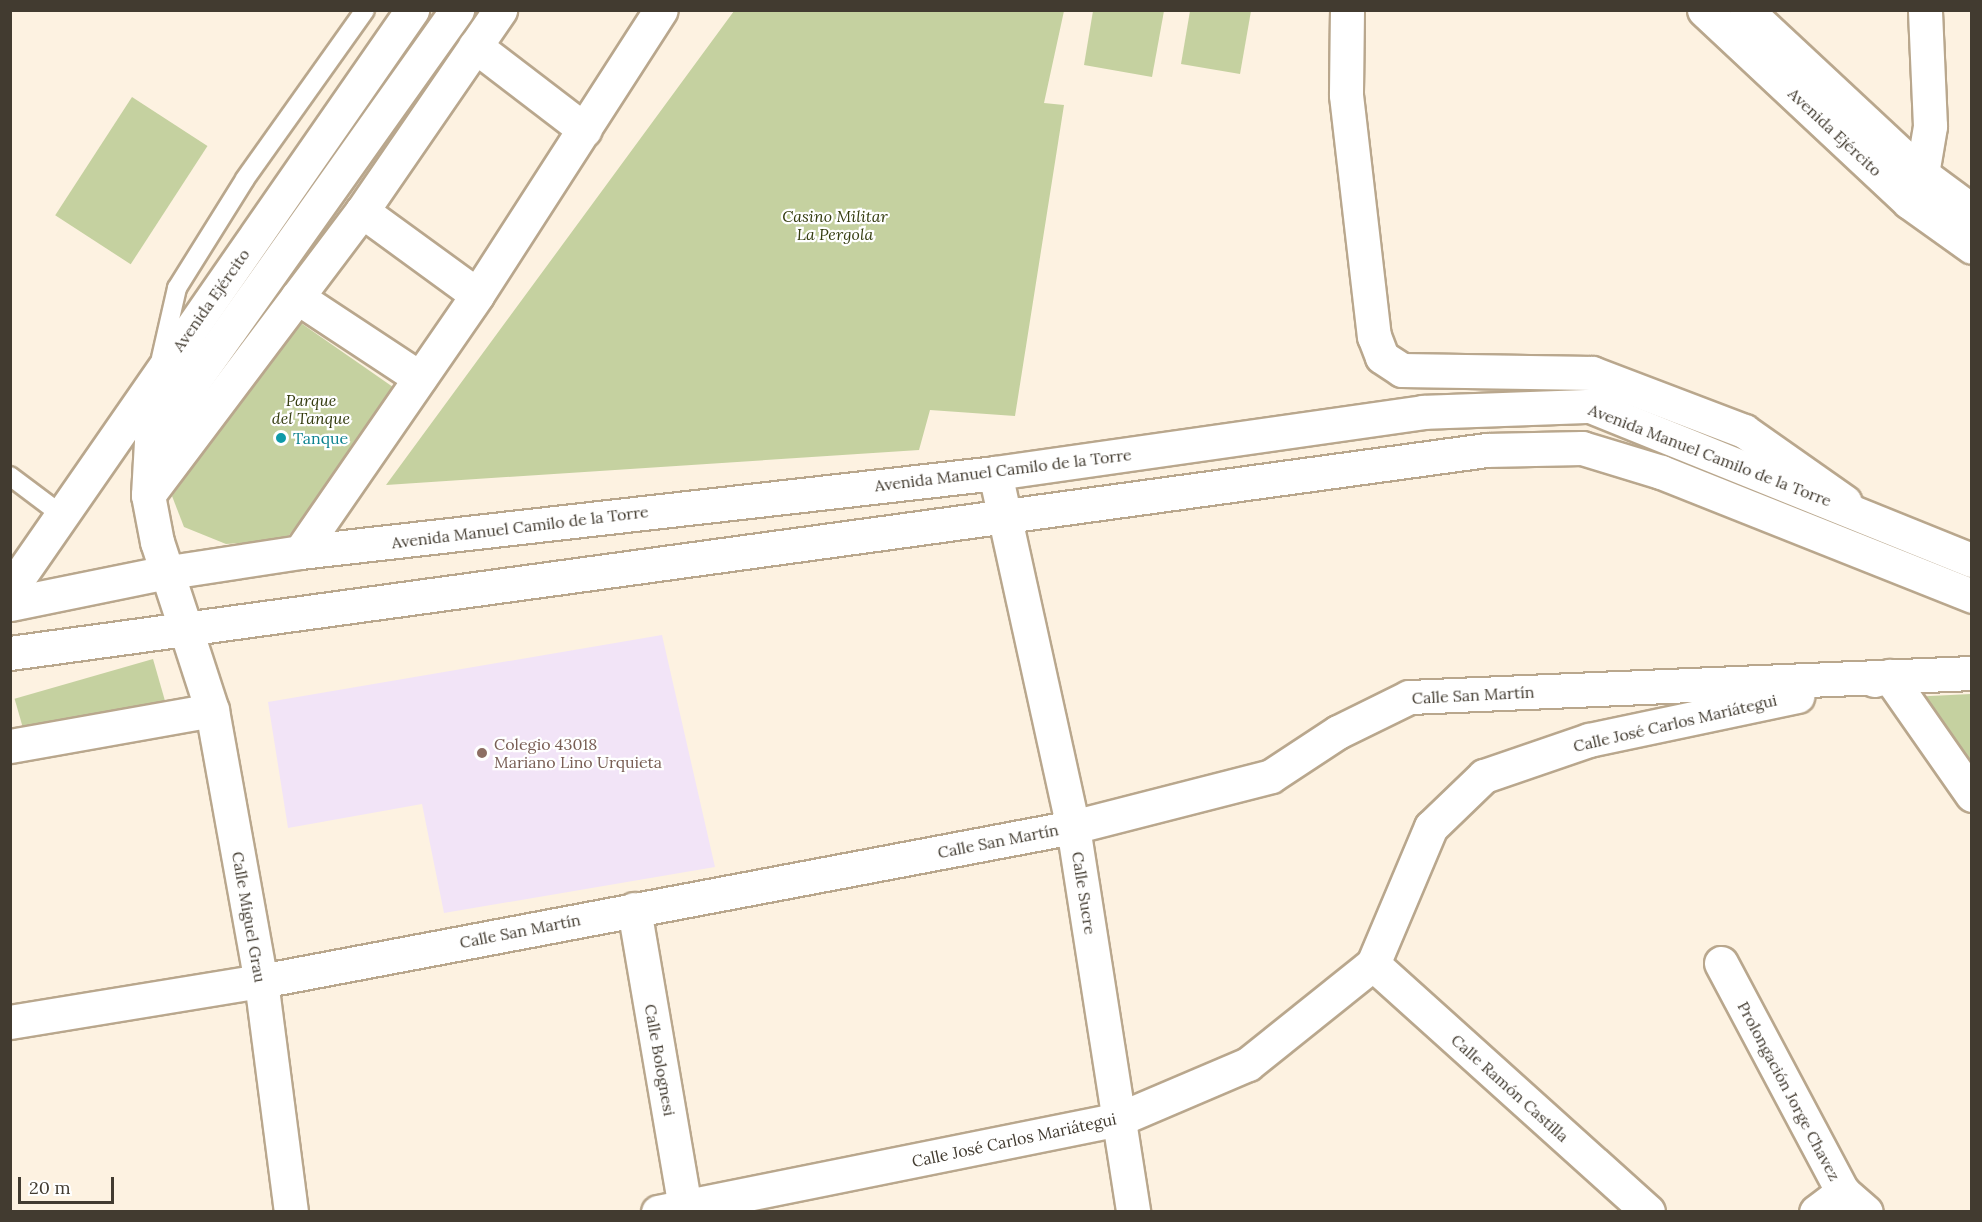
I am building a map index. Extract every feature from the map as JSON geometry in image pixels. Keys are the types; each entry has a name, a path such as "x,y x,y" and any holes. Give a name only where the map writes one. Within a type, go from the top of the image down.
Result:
{"street":[{"name":"Avenida Ejército","path":"15,574 62,515 412,10"},
{"name":"Avenida Ejército","path":"185,627 163,573 148,495 152,441 457,10"},
{"path":"148,495 363,211 500,10"},
{"path":"300,552 477,295 662,10"},
{"path":"1347,10 1346,95 1374,336 1382,357 1402,370 1592,373 1744,431 1859,512"},
{"name":"Avenida Ejército","path":"1704,10 1915,188 1971,211"},
{"name":"Avenida Ejército","path":"1746,10 1971,247"},
{"path":"1915,188 1930,126 1925,10"},
{"path":"476,46 585,130"},
{"path":"363,211 477,295"},
{"path":"297,297 420,378"},
{"name":"Avenida Manuel Camilo de la Torre","path":"10,604 163,573 300,552 995,473 1423,412 1590,406 1859,512 1971,560"},
{"name":"Avenida Manuel Camilo de la Torre","path":"10,653 1002,514 1486,450 1582,448 1660,472 1971,596"},
{"name":"Calle Sucre","path":"995,473 1002,514 1073,827 1133,1212"},
{"name":"Calle Miguel Grau","path":"185,627 212,710 261,981 291,1212"},
{"name":"Calle San Martín","path":"10,1022 261,981 1073,827 1271,776 1338,732 1409,697 1971,674"},
{"path":"1889,676 1971,795"},
{"name":"Calle José Carlos Mariátegui","path":"676,1210 1119,1119 1248,1064 1373,964 1431,827 1484,776 1589,740 1889,676"},
{"path":"10,747 212,710"},
{"name":"Calle Bolognesi","path":"634,909 676,1210"},
{"name":"Prolongación Jorge Chavez","path":"1721,963 1854,1202"},
{"name":"Calle Ramón Castilla","path":"1373,964 1648,1212"},
{"path":"1816,1212 1854,1202"}],"lane":[{"path":"157,377 177,288 245,179 365,10"},
{"path":"10,476 62,515"}],"shaded area":[{"name":"Colegio 43018 Mariano Lino Urquieta","path":"662,635 715,867 444,913 422,804 288,828 268,702"}],"green space":[{"name":"Casino Militar La Pergola","path":"734,11 1064,11 1044,103 1064,105 1015,416 930,410 919,450 386,485"},
{"path":"1093,11 1164,11 1152,77 1084,65"},
{"path":"1190,11 1251,11 1240,74 1181,64"},
{"path":"132,97 207,146 131,264 55,215"},
{"name":"Parque del Tanque","path":"298,321 403,394 285,540 226,544 184,527 172,496"},
{"path":"153,659 167,708 29,748 15,699"},
{"path":"1971,694 1971,784 1910,697"}],"place":[{"name":"Tanque","path":"281,438"},
{"name":"Colegio 43018 Mariano Lino Urquieta","path":"482,753"}]}
